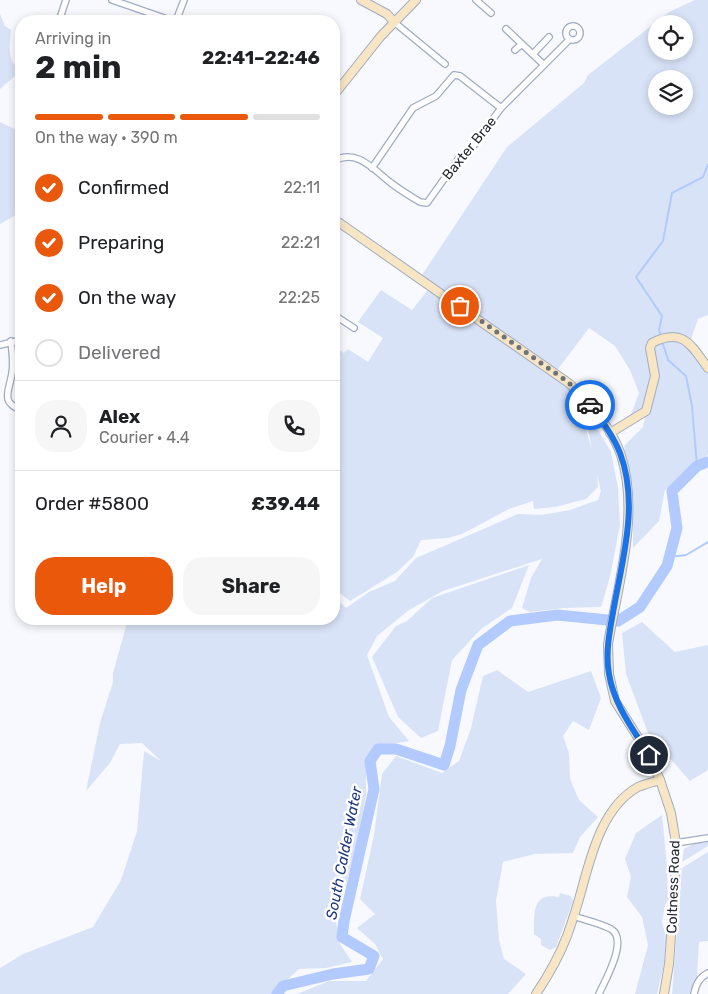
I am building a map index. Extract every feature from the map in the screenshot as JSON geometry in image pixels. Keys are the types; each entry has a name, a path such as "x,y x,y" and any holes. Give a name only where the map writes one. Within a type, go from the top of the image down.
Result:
{"street":[{"path":"61,15 66,0"},
{"path":"112,0 158,15"},
{"path":"177,15 184,0"},
{"path":"361,0 387,14 445,64"},
{"path":"340,88 394,22 416,0"},
{"path":"476,0 491,13"},
{"path":"506,29 543,64"},
{"path":"533,54 550,37"},
{"name":"Baxter Brae","path":"340,158 348,156 361,160 390,183 420,202 427,203 459,158 472,148 502,108 543,64 569,40"},
{"path":"515,50 522,44"},
{"path":"372,168 413,108 436,96 452,77 458,75 502,108"},
{"name":"Coltness Road","path":"340,224 568,382 586,399 610,433 620,454 627,479 627,537 608,644 609,674 615,701 649,755 660,780 670,813 676,843 669,964 664,994"},
{"path":"340,319 354,328"},
{"path":"610,433 646,411 655,376 650,348 652,343 662,338 677,336 690,342 708,368"},
{"path":"11,341 12,373 4,393 4,398 6,402 15,408"},
{"path":"0,344 15,341"},
{"path":"536,994 550,974 558,958 573,916 591,854 605,822 629,793 646,784 660,780"},
{"path":"676,843 708,838"},
{"path":"573,916 611,929 616,934 618,940 613,962 599,994"},
{"path":"694,994 696,984 702,976 708,973"}],"shaded area":[{"path":"695,0 708,0 708,315 698,319 690,342 708,368 708,455 665,490 659,521 633,548 633,492 624,446 643,427 646,411 630,417 639,393 630,370 615,346 589,328 555,373 570,384 568,398 577,402 592,449 583,404 611,452 618,488 620,525 610,577 601,607 564,608 530,612 522,608 531,578 542,559 443,591 409,610 377,636 367,655 389,717 409,741 375,747 366,759 366,795 358,839 336,921 340,944 352,962 326,968 299,969 272,994 0,994 0,968 23,954 93,927 121,880 137,831 144,751 161,761 142,743 120,744 110,763 86,791 100,723 113,682 113,673 126,625 340,625 340,602 346,608 369,592 395,581 416,558 518,514 541,515 570,510 598,500 601,491 597,475 598,487 586,499 556,507 534,509 533,501 509,509 462,534 447,538 421,540 413,557 397,572 350,601 340,594 340,350 344,353 348,349 368,362 383,338 358,322 381,290 412,310 431,286 420,278 507,147 584,83 588,75 648,28 648,60 693,60 693,15 665,15"},
{"path":"0,14 5,26 11,30 10,54 15,65 15,76 0,89"},
{"path":"0,122 15,129 15,214 0,224"},
{"path":"529,565 512,608 481,629 452,660 438,731 421,738 398,717 372,657 396,626 407,621 432,598"},
{"path":"642,622 675,652 708,645 708,770 690,781 648,733 626,674 622,633"},
{"path":"497,670 528,692 591,671 601,698 589,730 573,721 563,736 569,753 570,779 579,800 598,817 580,837 573,853 535,854 503,862 496,901 499,940 504,959 526,974 508,994 297,994 329,981 366,981 383,959 375,944 357,928 375,914 360,899 374,835 382,774 396,756 442,773 459,761 471,728 483,676"},
{"path":"662,815 668,900 665,905 662,921 666,938 664,964 657,994 635,994 648,945 642,917 627,897 631,877 625,859 636,833"},
{"path":"708,841 708,846 682,862 684,849 693,844"},
{"path":"708,852 708,941 699,942 697,977 692,994 672,994 682,868"},
{"path":"560,893 571,896 573,901 556,947 550,950 541,945 541,939 534,934 536,906 544,898 550,896 559,897"}],"waterway":[{"path":"661,336 659,330 662,316 636,277 663,241 672,193 703,177 708,164"},
{"path":"662,341 668,360 686,376 692,406 697,466"},
{"name":"South Calder Water","path":"277,994 283,986 333,974 369,969 374,956 342,937 374,789 370,761 378,749 396,749 444,765 450,746 461,690 478,645 510,621 557,615 618,621 640,607 667,566 677,528 672,491 697,466 708,462"},
{"path":"669,557 686,555 708,542"}],"way so far":[{"path":"460,306 568,382 590,405"}],"route":[{"path":"590,405 610,433 620,454 627,479 627,537 608,644 607,659 611,686 615,701 649,755"}]}
